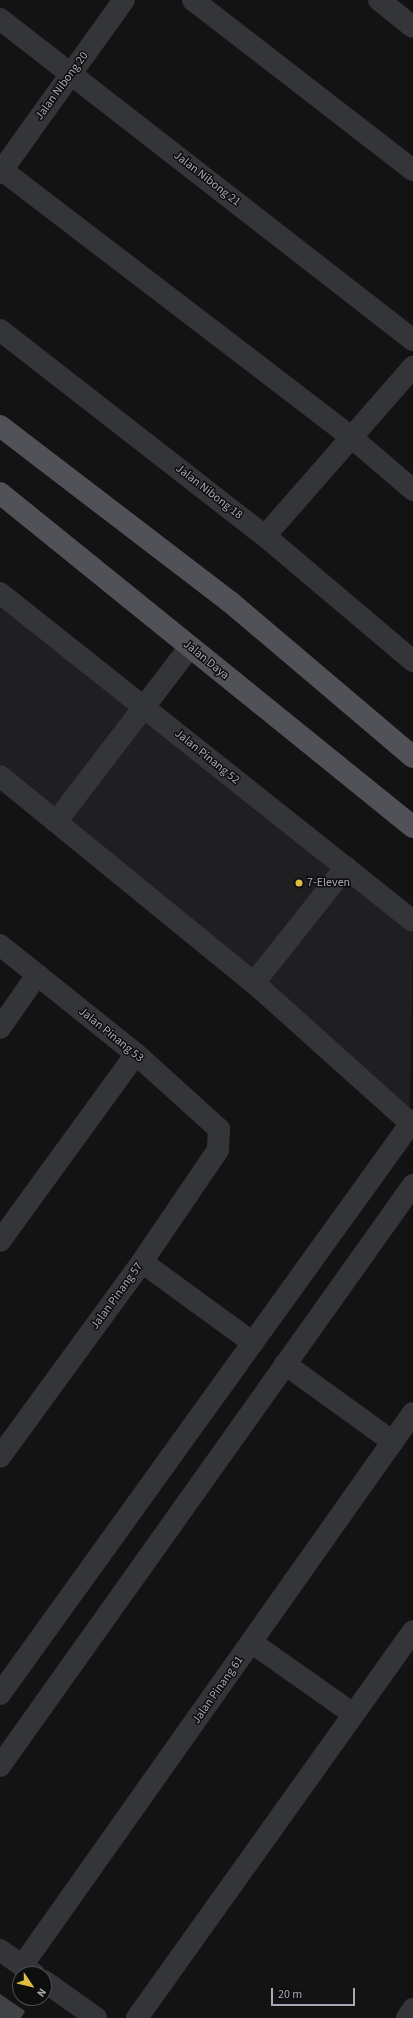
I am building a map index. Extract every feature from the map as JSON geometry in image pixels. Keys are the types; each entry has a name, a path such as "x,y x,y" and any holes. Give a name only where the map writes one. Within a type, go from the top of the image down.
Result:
{"main road":[{"path":"0,426 229,601 413,757"},
{"name":"Jalan Daya","path":"0,493 413,827"}],"street":[{"name":"Jalan Nibong 20","path":"1,171 124,0"},
{"path":"193,0 413,170"},
{"path":"385,2 413,27"},
{"name":"Jalan Nibong 21","path":"0,19 413,340"},
{"path":"1,171 351,437 413,490"},
{"name":"Jalan Nibong 18","path":"0,330 265,536 413,661"},
{"path":"265,536 413,367"},
{"name":"Jalan Pinang 52","path":"0,593 413,921"},
{"path":"56,822 190,647"},
{"path":"0,776 254,983 412,1122 0,1694"},
{"path":"254,983 346,867"},
{"name":"Jalan Pinang 53","path":"0,945 136,1054 218,1129"},
{"path":"0,1028 37,975"},
{"path":"0,1241 136,1054"},
{"name":"Jalan Pinang 57","path":"0,1457 142,1262 218,1150 218,1129"},
{"path":"0,1766 413,1184"},
{"path":"142,1262 254,1342"},
{"path":"285,1364 392,1442"},
{"name":"Jalan Pinang 61","path":"31,1966 251,1642 413,1413"},
{"path":"136,2018 413,1631"},
{"path":"251,1642 354,1714"},
{"path":"0,1950 22,1966"},
{"path":"52,1987 96,2018"},
{"path":"407,2018 413,2009"}],"shaded area":[{"path":"0,606 413,933 410,1113 0,769"}],"building":[{"path":"0,1994 12,2002 12,2006 18,2006 25,2011 21,2018 0,2018"}],"place":[{"name":"7-Eleven","path":"299,883"}]}
